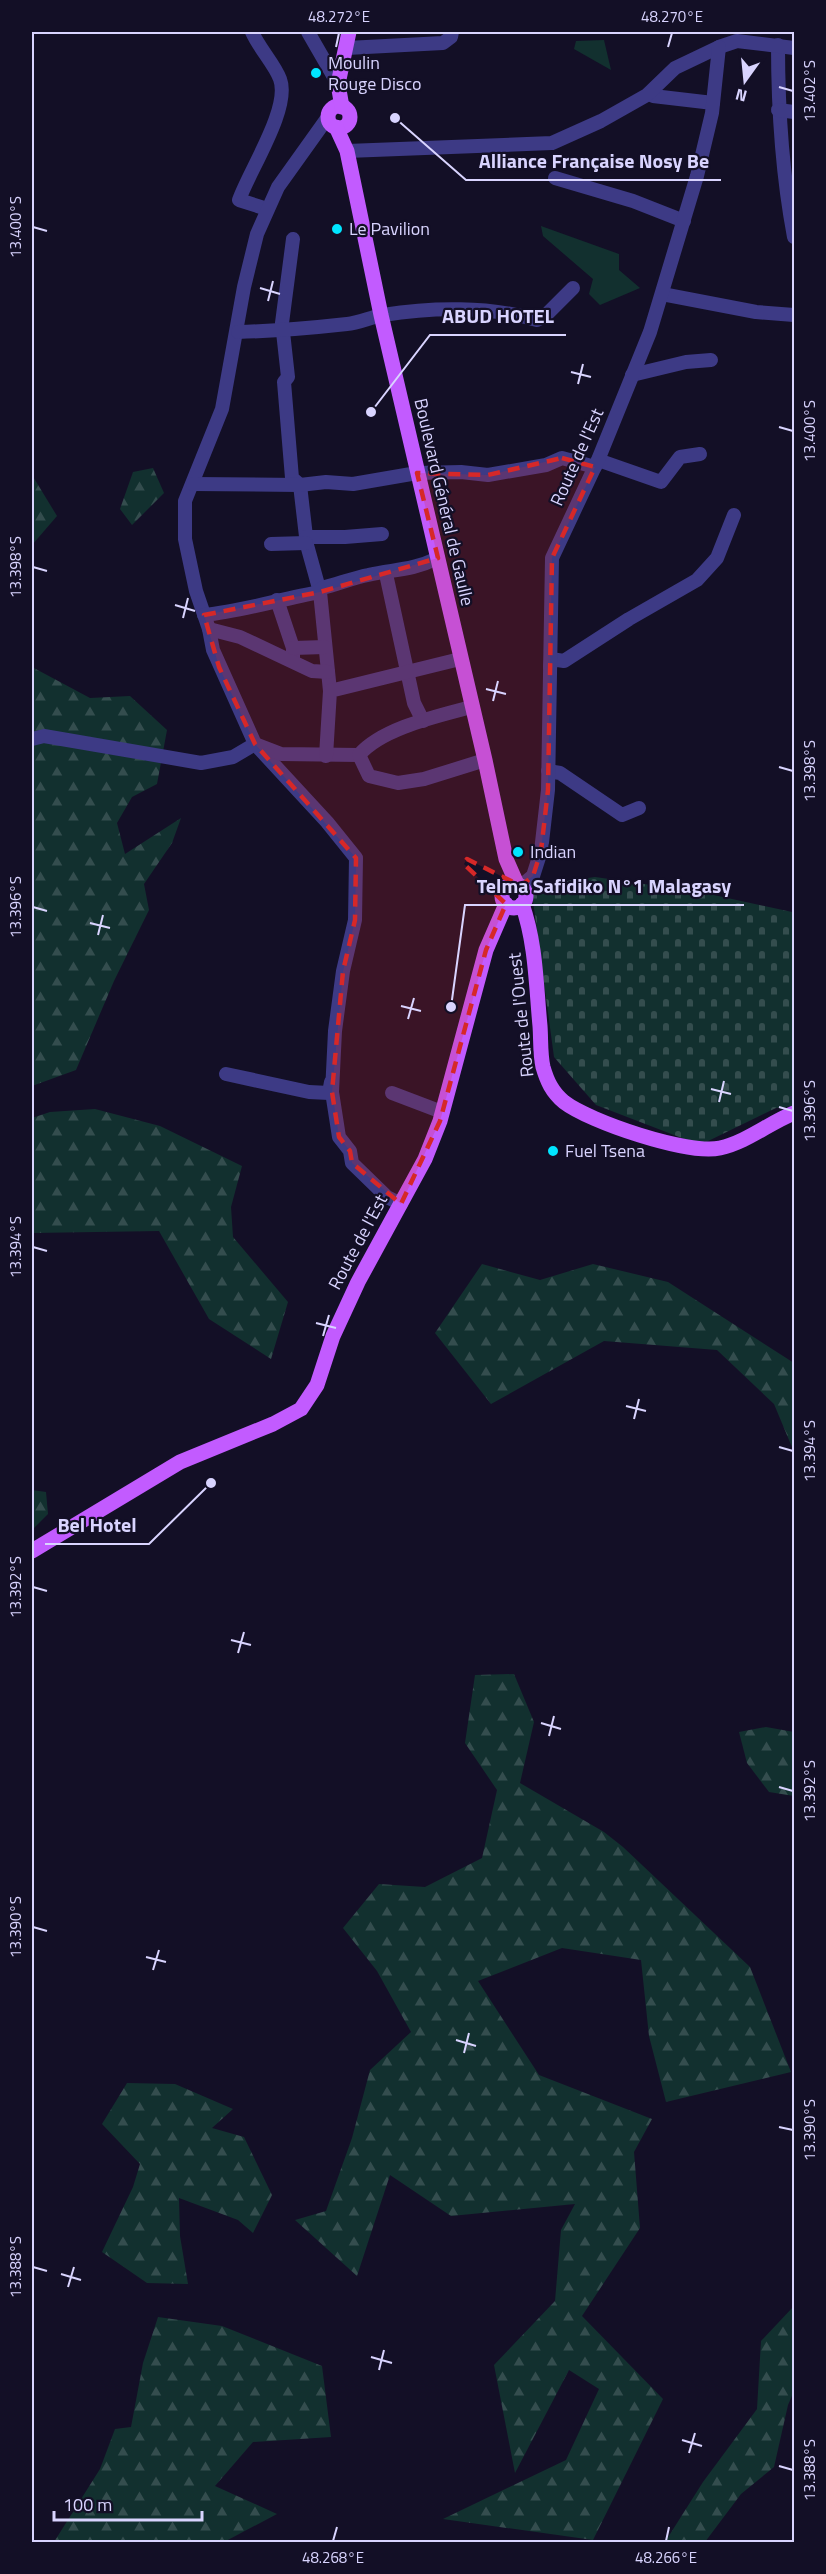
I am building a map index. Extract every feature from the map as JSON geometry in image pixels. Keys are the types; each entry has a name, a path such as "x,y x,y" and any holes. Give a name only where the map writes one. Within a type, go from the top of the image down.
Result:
{"main road":[{"name":"Boulevard Général de Gaulle","path":"350,32 337,109 381,315 485,760 513,892"},
{"name":"Route de l'Ouest","path":"513,892 529,922 532,934 543,1064 549,1086 564,1102 599,1119 677,1147 697,1148 719,1148 729,1145 795,1113"},
{"name":"Route de l'Est","path":"32,1551 180,1462 273,1424 301,1409 317,1385 333,1336 348,1302 425,1159 442,1112 486,950 513,892"}],"street":[{"path":"252,32 261,51 280,78 283,91 276,117 239,200 267,209"},
{"path":"226,1074 309,1092 329,1093 343,971 355,920 356,858 327,822 255,744 219,667 185,539 185,501 222,409 245,280 257,234 278,187 337,109 308,32"},
{"path":"347,48 443,44 451,37 452,32"},
{"path":"345,146 552,143 601,121 646,95 675,68 719,47 737,41 795,48"},
{"path":"778,45 777,110 789,177 795,237"},
{"name":"Route de l'Est","path":"513,892 533,876 541,851 548,771 552,558 596,463 650,332 684,221 713,103 719,47"},
{"path":"653,96 713,103"},
{"path":"777,110 795,112"},
{"path":"555,178 633,201 684,221"},
{"path":"292,239 282,323 285,331 288,377 284,382 292,478 300,485 306,540 320,592 330,692 326,756"},
{"path":"237,332 285,331 350,324 381,315 435,310 505,311 537,320 545,316 573,288"},
{"path":"662,294 756,312 795,315"},
{"path":"632,375 686,362 711,360"},
{"path":"193,484 300,485 326,482 353,484 417,473 461,472 488,475 546,465 562,458 596,463 661,482 680,457 700,454"},
{"path":"549,676 551,659 564,661 628,619 697,580 717,558 734,516"},
{"path":"271,544 382,534"},
{"path":"204,615 320,592 322,588 370,574 386,574 423,566 438,558"},
{"path":"386,574 414,703 423,721"},
{"path":"277,600 293,654"},
{"path":"209,629 293,654 312,671 328,672"},
{"path":"293,654 325,647"},
{"path":"330,692 460,659"},
{"path":"255,744 280,754 359,755 366,747 423,721 471,707"},
{"path":"32,739 44,736 201,763 233,757 255,744"},
{"path":"359,755 369,776 398,783 424,779 485,760"},
{"path":"548,771 561,773 622,815 639,808"},
{"path":"332,1074 339,1137 351,1151 352,1163 387,1197 401,1204"},
{"path":"392,1093 442,1112"}],"highlighted area":[{"path":"562,458 595,467 552,558 548,790 541,851 533,876 521,886 467,859 464,864 506,904 486,950 440,1121 401,1204 352,1163 350,1151 339,1137 332,1092 343,971 355,920 356,858 255,744 219,667 204,615 320,592 438,558 417,473 488,475"}],"green space":[{"path":"604,40 611,70 574,49 576,41"},
{"path":"541,226 619,254 619,270 640,288 600,305 589,294 593,279 543,236"},
{"path":"153,468 164,493 132,525 120,509 133,472"},
{"path":"32,475 57,516 32,545"},
{"path":"32,667 90,698 130,696 167,730 157,784 132,797 117,823 125,854 181,818 172,843 144,884 149,910 114,981 76,1070 32,1086"},
{"path":"595,877 700,892 792,912 794,918 794,1106 776,1108 700,1145 596,1105 554,1057 531,886"},
{"path":"95,1109 160,1126 242,1166 231,1207 233,1237 288,1302 271,1359 209,1319 159,1231 32,1233 32,1118 50,1112"},
{"path":"482,1264 540,1280 593,1264 668,1282 794,1363 794,1452 774,1404 717,1350 604,1341 491,1404 435,1333"},
{"path":"32,1490 46,1492 48,1514 32,1530"},
{"path":"514,1674 534,1722 520,1783 604,1832 623,1847 750,1967 791,2072 666,2102 649,2036 641,1960 562,1948 478,1981 539,2075 652,2119 634,2152 640,2228 582,2316 663,2399 593,2540 443,2519 566,2460 599,2389 569,2370 515,2473 494,2365 555,2301 561,2230 575,2204 451,2216 390,2175 357,2276 295,2220 326,2211 352,2138 370,2070 411,2032 377,1971 343,1928 379,1884 425,1887 482,1858 497,1790 465,1743 475,1675"},
{"path":"766,1727 794,1732 794,1796 769,1792 747,1763 739,1732"},
{"path":"127,2083 175,2084 233,2109 212,2128 244,2137 272,2195 253,2233 238,2220 179,2198 180,2236 188,2284 147,2283 102,2252 133,2187 140,2164 102,2124"},
{"path":"794,2306 794,2391 788,2405 774,2467 741,2494 705,2542 665,2542 703,2482 757,2409 761,2341"},
{"path":"158,2317 222,2326 322,2366 331,2437 253,2442 215,2486 277,2514 224,2542 54,2542 100,2469 115,2429 131,2427 143,2363"}],"place":[{"name":"Moulin Rouge Disco","path":"316,73"},
{"name":"Alliance Française Nosy Be","path":"395,118"},
{"name":"Le Pavilion","path":"337,229"},
{"name":"ABUD HOTEL","path":"371,412"},
{"name":"Indian","path":"518,852"},
{"name":"Telma Safidiko N°1 Malagasy","path":"451,1007"},
{"name":"Fuel Tsena","path":"553,1151"},
{"name":"Bel Hotel","path":"211,1483"}]}
